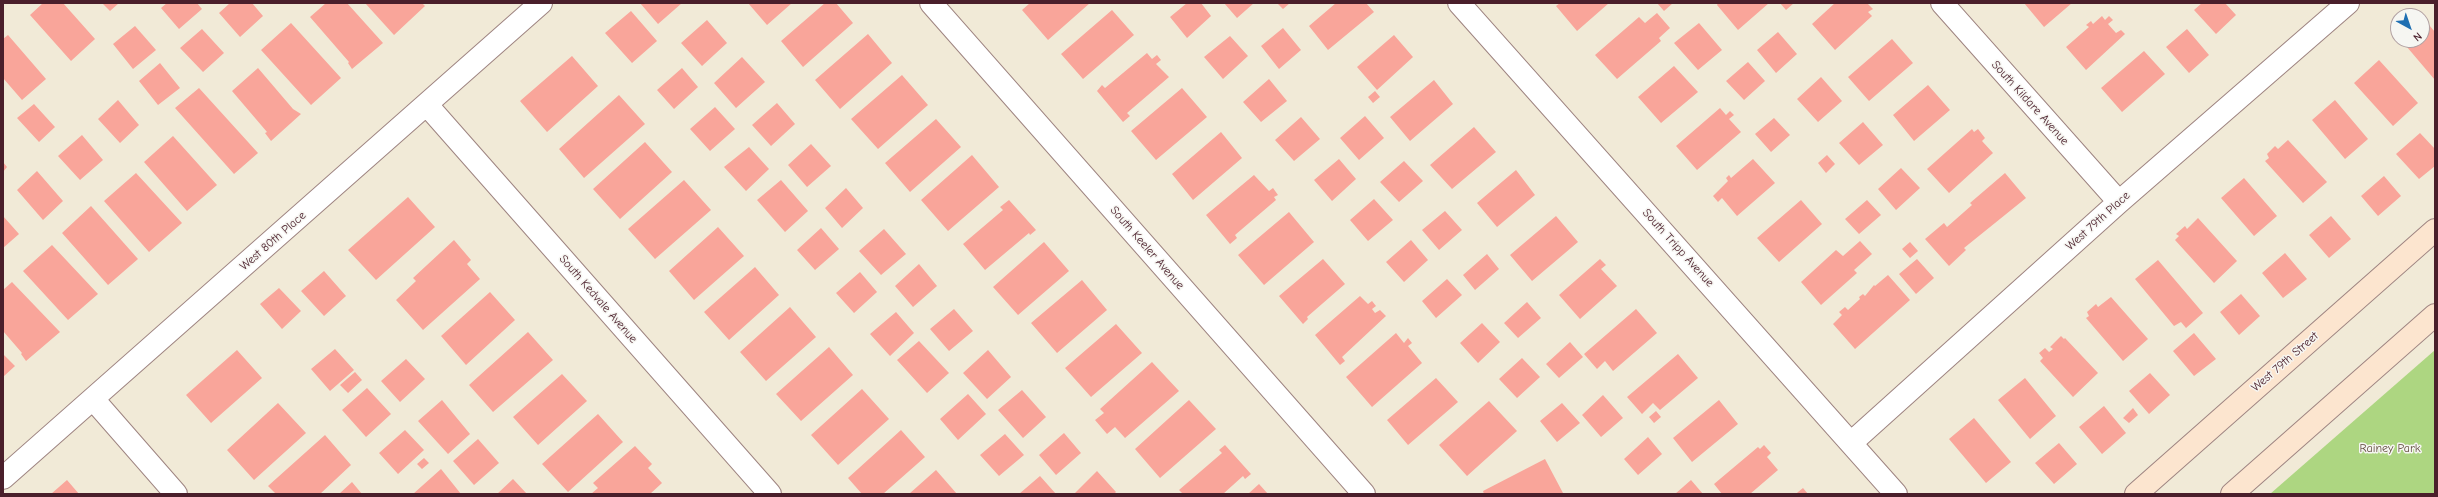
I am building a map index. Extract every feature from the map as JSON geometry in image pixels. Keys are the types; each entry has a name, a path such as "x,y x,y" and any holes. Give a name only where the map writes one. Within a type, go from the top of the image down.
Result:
{"main road":[{"name":"West 79th Street","path":"2136,494 2435,230"},
{"path":"2232,494 2435,315"}],"street":[{"name":"West 80th Place","path":"3,478 541,3"},
{"name":"South Keeler Avenue","path":"930,3 1364,494"},
{"name":"South Tripp Avenue","path":"1459,3 1896,494"},
{"name":"South Kildare Avenue","path":"1942,3 2119,202"},
{"name":"West 79th Place","path":"1851,443 2119,202 2348,3"},
{"name":"South Kedvale Avenue","path":"427,105 770,494"},
{"path":"93,399 176,494"}],"green space":[{"name":"Rainey Park","path":"2435,350 2435,494 2270,494"}],"building":[{"path":"43,3 63,3 95,39 71,61 30,15"},
{"path":"102,3 119,3 110,11"},
{"path":"167,3 197,3 202,9 179,29 161,8"},
{"path":"230,3 252,3 263,16 240,37 219,13"},
{"path":"326,3 347,3 383,43 352,69 348,63 349,62 310,17"},
{"path":"365,3 422,3 425,6 394,35"},
{"path":"640,3 682,3 658,24"},
{"path":"748,3 792,3 767,25"},
{"path":"825,3 836,3 853,23 803,67 781,41"},
{"path":"1030,3 1090,3 1048,40 1022,10"},
{"path":"1187,3 1201,3 1211,16 1187,38 1170,17"},
{"path":"1224,3 1254,3 1237,18"},
{"path":"1277,3 1290,3 1283,9"},
{"path":"1336,3 1366,3 1374,12 1328,50 1309,26"},
{"path":"1560,3 1609,3 1577,31 1556,6"},
{"path":"1657,3 1673,3 1664,11"},
{"path":"1718,3 1769,3 1738,30 1717,5"},
{"path":"1780,3 1794,3 1786,10"},
{"path":"1835,3 1867,3 1873,9 1868,12 1872,16 1835,50 1812,24"},
{"path":"2024,3 2072,3 2044,27"},
{"path":"2202,3 2225,3 2236,15 2216,34 2194,10"},
{"path":"1112,10 1134,35 1083,79 1061,54"},
{"path":"631,11 657,41 632,63 605,33"},
{"path":"1657,13 1670,28 1659,38 1661,41 1617,79 1595,55 1639,17 1645,23"},
{"path":"2102,16 2105,20 2109,16 2113,20 2108,24 2116,33 2121,30 2125,34 2086,70 2066,47 2089,27 2086,25 2091,21 2093,24"},
{"path":"707,20 727,43 702,66 681,43"},
{"path":"291,23 341,78 311,105 261,50"},
{"path":"1699,23 1722,50 1698,70 1674,43"},
{"path":"135,26 156,50 133,69 113,44"},
{"path":"2430,26 2435,32 2435,80 2408,48 2430,48"},
{"path":"1283,28 1301,50 1279,69 1261,46"},
{"path":"202,29 224,53 203,72 180,48"},
{"path":"2187,29 2209,55 2189,73 2166,47"},
{"path":"1778,32 1797,54 1776,73 1757,50"},
{"path":"868,34 892,63 840,109 815,80"},
{"path":"8,35 46,79 22,100 3,78 3,39"},
{"path":"1394,35 1413,57 1377,90 1357,67"},
{"path":"1230,36 1248,56 1223,79 1204,57"},
{"path":"1892,39 1913,63 1869,101 1848,77"},
{"path":"2144,51 2165,74 2122,112 2101,88"},
{"path":"1147,53 1152,59 1157,55 1161,60 1156,64 1169,77 1127,113 1130,116 1123,122 1097,91 1102,85 1105,88"},
{"path":"572,56 598,86 547,132 520,101"},
{"path":"742,57 765,82 736,108 714,83"},
{"path":"2379,60 2418,103 2393,126 2354,83"},
{"path":"1748,62 1765,81 1744,100 1726,81"},
{"path":"160,63 180,88 158,105 139,81"},
{"path":"1674,66 1698,92 1661,123 1638,97"},
{"path":"258,68 293,109 301,114 271,141 265,133 267,132 232,91"},
{"path":"682,68 698,87 674,109 657,90"},
{"path":"902,75 928,105 878,149 851,119"},
{"path":"1821,77 1842,101 1818,122 1797,99"},
{"path":"1269,79 1287,101 1261,122 1243,102"},
{"path":"1434,80 1453,104 1410,141 1390,117"},
{"path":"1928,85 1950,110 1914,141 1893,115"},
{"path":"199,88 258,153 234,174 175,108"},
{"path":"1182,88 1207,117 1156,160 1131,131"},
{"path":"1375,91 1380,97 1373,103 1368,97"},
{"path":"619,95 645,124 584,178 559,149"},
{"path":"118,100 139,125 120,143 98,119"},
{"path":"2335,100 2368,139 2345,159 2312,120"},
{"path":"777,103 795,124 771,146 752,125"},
{"path":"34,104 55,127 39,142 17,118"},
{"path":"715,107 735,129 710,151 690,129"},
{"path":"1720,108 1726,115 1730,111 1734,115 1729,119 1741,132 1697,170 1676,146"},
{"path":"1365,116 1384,138 1359,160 1340,138"},
{"path":"1301,117 1320,139 1294,161 1275,140"},
{"path":"1774,118 1790,135 1771,152 1755,134"},
{"path":"936,119 961,147 910,192 885,163"},
{"path":"1863,122 1883,145 1859,165 1839,143"},
{"path":"1474,127 1496,152 1452,189 1430,165"},
{"path":"1972,129 1974,132 1978,129 1985,138 1982,141 1993,153 1949,193 1927,169"},
{"path":"1221,132 1242,158 1193,200 1172,174"},
{"path":"2420,133 2435,149 2435,166 2419,179 2396,154"},
{"path":"82,135 103,160 80,180 58,156"},
{"path":"173,136 217,185 187,211 144,162"},
{"path":"2288,140 2327,182 2303,203 2265,161 2269,158 2267,154 2275,146 2278,149"},
{"path":"645,142 672,172 620,219 593,189"},
{"path":"811,144 831,166 807,187 788,165"},
{"path":"749,147 769,169 746,191 724,167"},
{"path":"972,155 999,187 948,231 921,200"},
{"path":"1827,155 1835,164 1826,173 1818,163"},
{"path":"1339,159 1356,179 1332,201 1314,180"},
{"path":"1753,159 1775,183 1737,216 1722,198 1718,202 1713,196 1728,181 1726,178 1729,175 1731,178"},
{"path":"1404,161 1423,181 1399,202 1380,182"},
{"path":"3,162 7,167 3,172"},
{"path":"1901,168 1920,188 1896,210 1878,189"},
{"path":"1516,170 1535,195 1497,227 1477,203"},
{"path":"37,171 63,201 43,220 17,190"},
{"path":"136,173 182,223 149,252 104,201"},
{"path":"2005,173 2026,198 1964,248 1966,250 1949,266 1925,239 1944,223 1947,227 1972,205 1970,203"},
{"path":"1254,175 1269,191 1273,188 1278,195 1274,197 1276,200 1235,235 1237,238 1230,244 1206,215"},
{"path":"2384,176 2401,196 2378,216 2361,196"},
{"path":"2244,178 2277,216 2254,236 2221,198"},
{"path":"684,180 711,210 655,259 628,229"},
{"path":"781,180 808,211 785,232 757,200"},
{"path":"846,188 863,208 842,228 825,208"},
{"path":"408,197 435,227 376,280 348,250"},
{"path":"1374,199 1393,220 1368,241 1350,220"},
{"path":"1009,200 1036,230 1030,235 1029,233 985,270 963,244 1003,210 1000,207"},
{"path":"1801,200 1822,224 1779,262 1757,238"},
{"path":"1867,200 1881,215 1859,234 1845,219"},
{"path":"91,206 138,259 108,285 62,233"},
{"path":"1445,211 1462,230 1439,250 1422,230"},
{"path":"1289,212 1314,242 1264,285 1238,255"},
{"path":"3,216 19,234 3,248"},
{"path":"1556,216 1578,242 1532,281 1510,255"},
{"path":"2331,216 2351,239 2329,258 2309,235"},
{"path":"2198,218 2237,261 2214,283 2175,240 2179,236 2176,234 2185,226 2187,229"},
{"path":"718,227 744,256 694,300 669,271"},
{"path":"821,228 839,249 815,270 797,250"},
{"path":"884,229 906,254 881,275 859,251"},
{"path":"454,240 471,260 467,264 480,279 423,330 396,300 416,281 413,278"},
{"path":"1411,240 1428,260 1404,282 1386,262"},
{"path":"1860,241 1872,254 1854,270 1857,273 1821,305 1801,282 1836,250 1843,256"},
{"path":"1044,242 1069,271 1018,315 993,287"},
{"path":"1910,242 1918,251 1910,258 1902,249"},
{"path":"52,245 98,294 68,320 23,271"},
{"path":"2285,253 2307,279 2283,298 2262,273"},
{"path":"1487,254 1499,269 1475,290 1463,275"},
{"path":"1323,259 1345,284 1307,317 1308,319 1303,324 1279,296"},
{"path":"1600,259 1606,265 1601,269 1617,286 1580,319 1559,295"},
{"path":"1917,259 1934,278 1916,294 1899,274"},
{"path":"2158,260 2203,313 2186,328 2181,322 2174,326 2135,279"},
{"path":"919,264 937,286 913,307 895,286"},
{"path":"755,267 779,295 729,340 704,312"},
{"path":"324,271 346,296 324,316 301,291"},
{"path":"860,272 877,292 854,313 836,293"},
{"path":"1888,275 1910,300 1855,349 1833,324 1842,315 1839,312 1845,307 1848,310 1860,299 1859,297 1863,294 1865,296 1874,285 1875,286"},
{"path":"1447,279 1462,295 1436,318 1422,301"},
{"path":"1082,280 1107,310 1057,353 1031,323"},
{"path":"12,282 60,332 26,361 21,354 22,353 3,331 3,290"},
{"path":"279,288 301,311 282,329 260,304"},
{"path":"490,292 515,320 466,365 441,336"},
{"path":"2241,294 2260,316 2239,335 2220,312"},
{"path":"1360,296 1368,304 1372,301 1376,306 1372,309 1375,313 1380,310 1386,316 1342,357 1345,361 1340,365 1315,335"},
{"path":"2111,297 2148,339 2123,361 2086,318 2089,316 2087,312 2096,304 2098,307"},
{"path":"1527,302 1541,318 1518,338 1504,323"},
{"path":"790,307 816,337 766,381 740,352"},
{"path":"954,309 973,331 949,351 930,329"},
{"path":"1636,309 1657,333 1613,371 1605,361 1597,369 1584,354"},
{"path":"896,312 914,333 890,356 870,334"},
{"path":"1482,323 1500,342 1478,363 1460,343"},
{"path":"1116,324 1142,353 1091,397 1065,368"},
{"path":"528,332 553,360 493,412 469,385"},
{"path":"1396,333 1404,343 1408,338 1412,343 1408,346 1422,363 1372,407 1346,377"},
{"path":"2194,333 2216,359 2194,376 2173,351"},
{"path":"2061,336 2064,339 2065,338 2098,373 2073,397 2040,361 2043,358 2039,353 2045,348 2049,352 2053,349 2050,347"},
{"path":"919,341 949,373 927,393 897,360"},
{"path":"1570,342 1583,357 1559,378 1546,364"},
{"path":"829,347 853,375 801,421 776,394"},
{"path":"335,349 354,370 330,391 311,369"},
{"path":"237,350 262,378 211,423 186,395"},
{"path":"988,350 1011,377 987,399 963,373"},
{"path":"3,354 15,366 3,377"},
{"path":"1678,354 1698,378 1660,410 1653,403 1642,414 1627,397"},
{"path":"1522,358 1540,377 1517,398 1499,379"},
{"path":"406,359 425,379 400,402 381,381"},
{"path":"1152,362 1179,391 1125,438 1115,427 1107,434 1095,420 1104,413 1100,409"},
{"path":"355,372 362,380 348,393 340,385"},
{"path":"2150,373 2170,395 2149,414 2129,391"},
{"path":"562,374 587,401 538,445 513,417"},
{"path":"1436,378 1458,402 1408,445 1387,420"},
{"path":"2025,378 2056,416 2030,439 1998,400"},
{"path":"367,388 391,414 366,437 342,410"},
{"path":"862,389 889,419 838,465 811,435"},
{"path":"1022,390 1046,417 1023,438 998,410"},
{"path":"968,394 986,414 958,440 940,419"},
{"path":"1603,395 1623,418 1601,437 1582,415"},
{"path":"442,400 470,434 448,454 418,421"},
{"path":"1189,400 1216,429 1160,478 1135,449"},
{"path":"1719,400 1738,424 1692,462 1673,438"},
{"path":"1489,401 1517,431 1467,476 1439,445"},
{"path":"278,403 306,433 254,480 227,450"},
{"path":"1562,403 1580,423 1557,442 1540,421"},
{"path":"2104,406 2126,433 2102,454 2079,427"},
{"path":"2133,408 2138,415 2129,423 2123,418"},
{"path":"1656,411 1661,417 1654,423 1649,417"},
{"path":"598,414 623,442 568,492 542,464"},
{"path":"1974,418 2011,462 1986,483 1949,439"},
{"path":"405,430 424,450 398,474 379,453"},
{"path":"901,430 925,457 883,494 862,494 848,478"},
{"path":"1064,433 1081,453 1056,475 1039,455"},
{"path":"1005,434 1024,455 999,476 980,455"},
{"path":"325,435 351,465 320,494 276,494 268,486"},
{"path":"1648,437 1662,454 1638,475 1624,459"},
{"path":"478,439 499,463 474,485 453,461"},
{"path":"2059,443 2077,464 2054,484 2035,463"},
{"path":"1225,445 1251,474 1245,479 1243,476 1223,494 1183,494 1179,490 1222,453 1219,450"},
{"path":"1764,445 1771,453 1767,457 1778,470 1750,494 1722,494 1714,484 1758,447 1760,449"},
{"path":"635,446 652,464 648,468 662,483 650,494 591,494 598,488 593,483"},
{"path":"424,458 429,463 422,469 417,464"},
{"path":"1545,459 1563,493 1484,494 1483,491"},
{"path":"441,469 461,494 413,494"},
{"path":"936,470 957,494 909,494"},
{"path":"1097,471 1116,492 1114,494 1074,494"},
{"path":"1040,476 1056,494 1019,494"},
{"path":"513,479 527,494 497,494"},
{"path":"67,480 79,494 51,494"},
{"path":"1691,480 1703,494 1675,494"},
{"path":"352,482 362,494 339,494"},
{"path":"1259,484 1268,494 1248,494"},
{"path":"1803,488 1808,494 1796,494 1798,492"}]}
